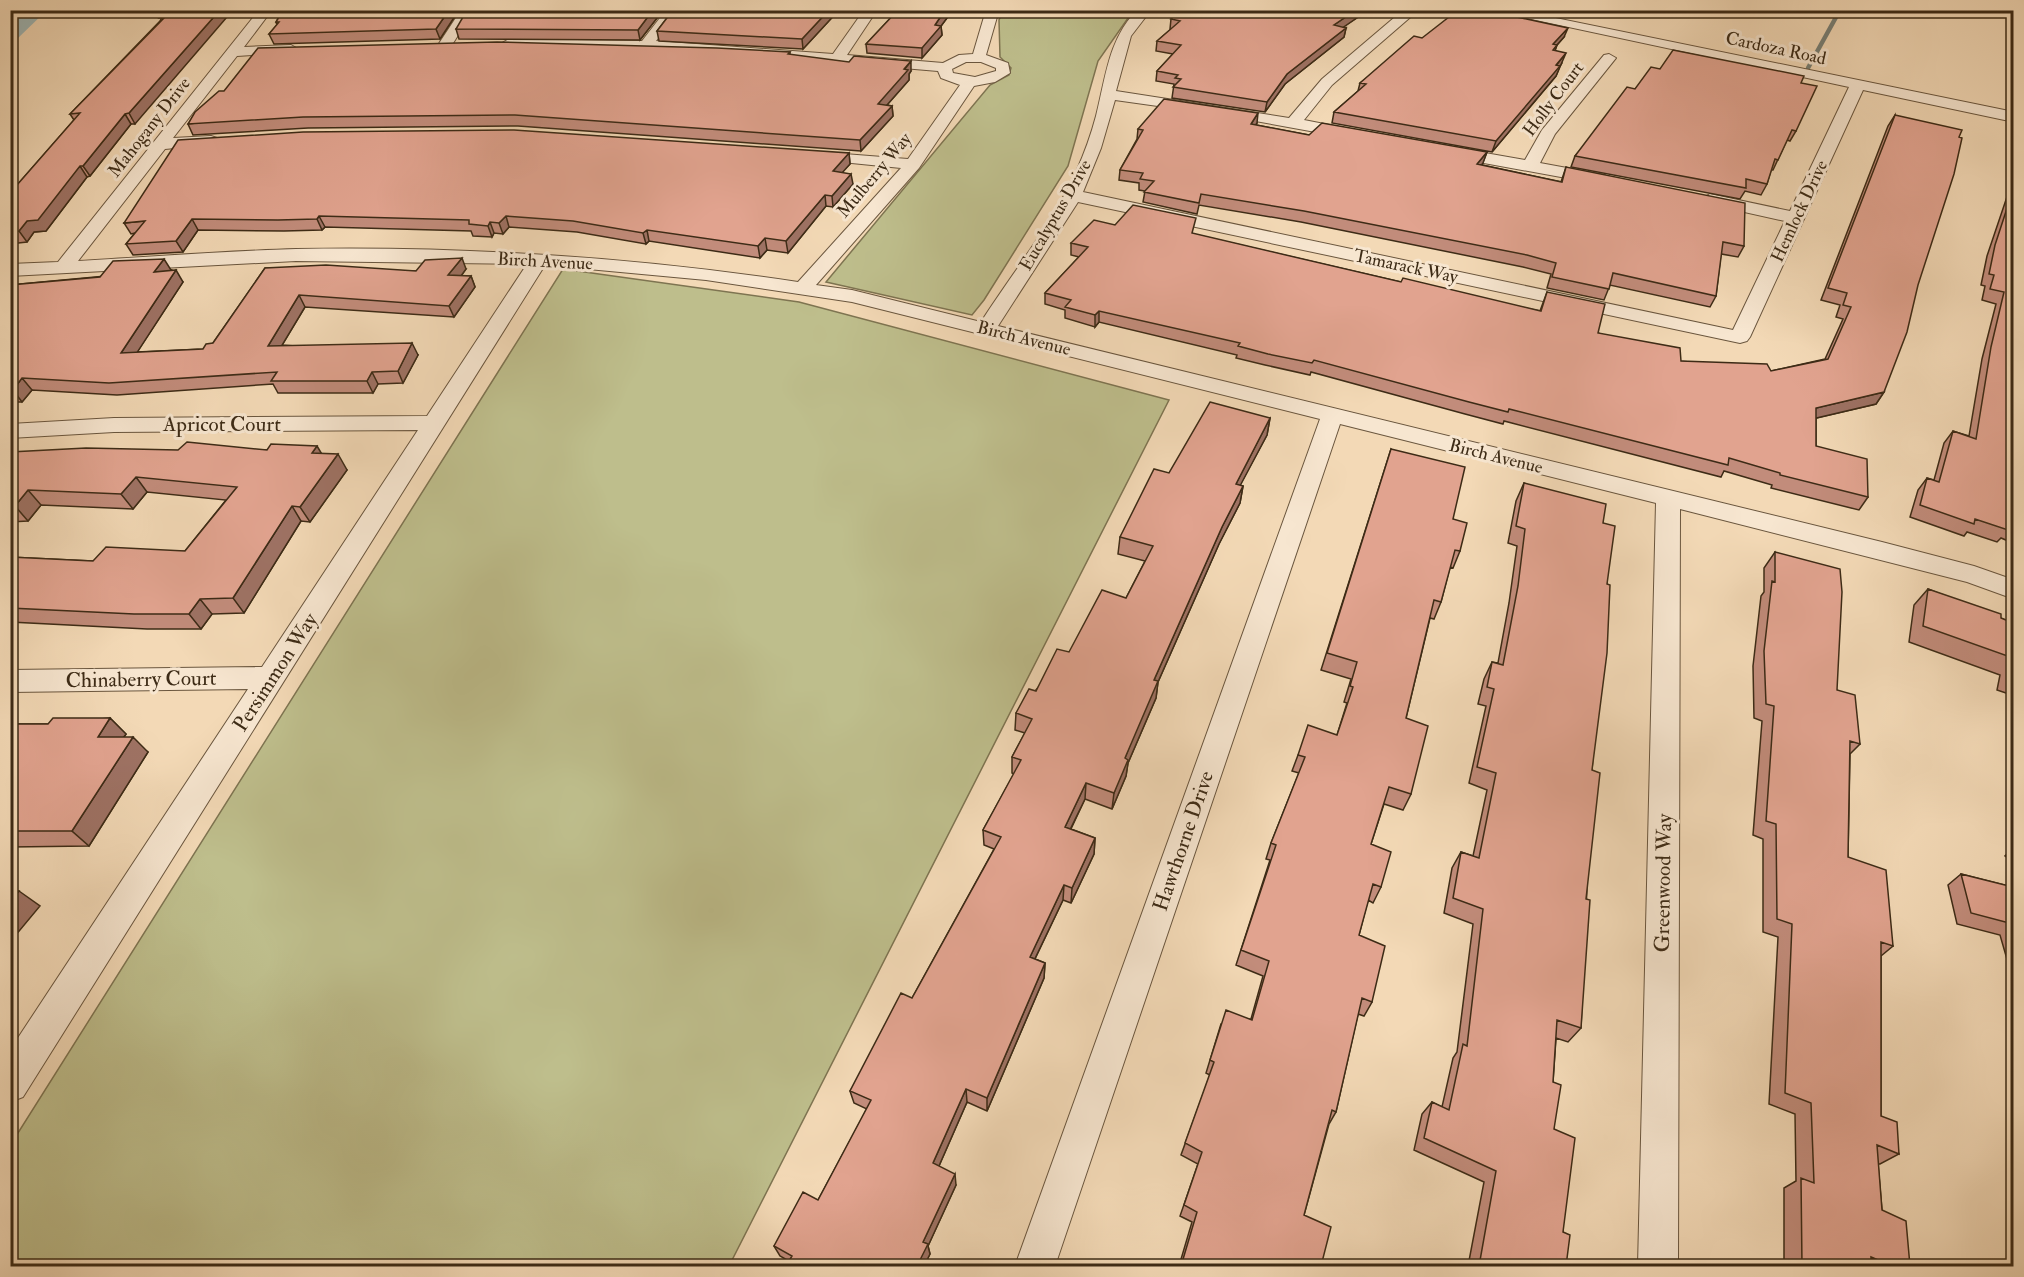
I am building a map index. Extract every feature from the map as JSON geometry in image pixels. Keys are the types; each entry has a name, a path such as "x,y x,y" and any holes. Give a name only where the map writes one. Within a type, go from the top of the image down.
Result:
{"street":[{"name":"Mahogany Drive","path":"63,268 266,10"},
{"path":"467,44 439,45 468,10"},
{"path":"646,45 673,10"},
{"path":"838,57 871,10"},
{"path":"978,58 985,42 987,24 993,10"},
{"name":"Eucalyptus Drive","path":"986,329 1041,247 1083,175 1106,114 1121,41 1145,10"},
{"name":"Cardoza Road","path":"1495,10 2013,117"},
{"path":"1293,123 1327,82 1407,14"},
{"path":"490,44 646,45 838,57 945,67 964,58 978,58 996,61 1003,66 1003,73 994,78 970,81 952,78 944,71 945,67"},
{"path":"232,52 304,49"},
{"name":"Holly Court","path":"1530,166 1548,133 1609,58"},
{"name":"Mulberry Way","path":"802,289 912,164 970,81"},
{"name":"Hemlock Drive","path":"1740,336 1858,85"},
{"path":"1109,95 1293,123 1372,138"},
{"path":"160,144 228,140"},
{"path":"1440,150 1621,183"},
{"path":"799,153 912,164"},
{"name":"Tamarack Way","path":"1071,195 1740,336"},
{"path":"1697,197 1796,218"},
{"name":"Birch Avenue","path":"10,270 296,255 540,259 706,274 852,296 1974,574 2013,590"},
{"name":"Persimmon Way","path":"10,1084 540,259"},
{"name":"Hawthorne Drive","path":"1035,1266 1332,415"},
{"name":"Apricot Court","path":"10,432 114,425 434,423"},
{"name":"Greenwood Way","path":"1658,1266 1668,499"},
{"name":"Chinaberry Court","path":"10,681 271,678"}],"green space":[{"path":"1003,11 1133,11 1098,61 1068,166 984,300 972,315 826,282 990,85 1009,75 1011,68 1000,57 999,20"},
{"path":"563,269 799,302 1169,400 729,1266 11,1266 11,1144"}],"building":[{"path":"166,10 220,10 129,113 125,114 38,220 27,221 19,231 10,232 10,193 80,113 70,114 164,18 159,18"},
{"path":"283,10 449,10 436,29 269,34 279,22 276,22"},
{"path":"467,10 653,10 638,30 456,29"},
{"path":"673,10 829,10 802,39 657,31"},
{"path":"898,10 945,10 935,25 941,26 922,48 866,44"},
{"path":"1184,10 1356,10 1334,25 1346,28 1287,74 1267,102 1173,87 1181,79 1175,78 1178,75 1157,71 1181,45 1157,41 1180,21 1171,19"},
{"path":"1458,10 1484,10 1568,28 1553,44 1557,45 1553,50 1566,53 1556,65 1560,66 1496,141 1334,112 1366,84 1360,83 1414,36 1422,38"},
{"path":"497,42 717,48 790,52 788,54 849,62 854,56 911,61 904,69 908,70 878,104 892,106 860,140 515,115 303,117 188,124 195,112 219,91 224,91 258,48"},
{"path":"1673,50 1804,76 1801,83 1817,86 1796,131 1792,130 1778,160 1775,159 1767,184 1746,179 1746,188 1575,156 1627,87 1635,89 1651,67 1660,69"},
{"path":"1164,99 1258,113 1251,124 1309,135 1322,123 1487,152 1477,164 1562,182 1566,167 1745,203 1744,246 1723,242 1716,296 1613,273 1609,289 1552,277 1556,263 1527,255 1304,211 1201,194 1199,203 1144,192 1154,181 1140,179 1143,173 1120,170 1143,130 1138,129"},
{"path":"1895,115 1962,130 1959,137 1962,138 1954,174 1918,285 1907,332 1884,392 1816,408 1816,446 1867,459 1868,497 1780,475 1780,473 1729,458 1728,465 1509,409 1508,412 1314,360 1312,363 1268,354 1238,346 1240,343 1099,311 1095,315 1065,307 1071,300 1045,293 1088,247 1071,243 1094,220 1115,225 1133,205 1196,218 1192,233 1401,282 1403,278 1541,311 1547,292 1605,304 1598,333 1680,348 1681,361 1767,364 1771,371 1828,359 1851,307 1843,305 1847,293 1828,288"},
{"path":"514,130 849,153 833,171 851,174 832,196 825,195 786,241 765,238 758,246 647,230 643,233 573,221 506,216 499,223 490,222 488,226 469,224 469,220 319,216 317,219 278,220 192,219 176,241 126,244 145,221 124,223 178,140 303,132"},
{"path":"2013,190 2013,527 2008,525 2008,530 1975,519 1974,524 1920,505 1927,478 1939,482 1953,431 1976,439 1991,347 2004,292 1990,289 1994,275 1989,274 1995,245"},
{"path":"462,258 448,275 471,276 449,306 299,295 268,346 412,343 398,371 372,372 367,381 271,381 277,372 109,383 22,378 13,390 10,390 10,285 100,277 113,261 164,259 154,272 176,270 121,353 203,349 206,344 213,343 265,268 326,265 416,271 425,260"},
{"path":"1210,402 1270,418 1236,484 1243,486 1222,527 1154,680 1158,681 1125,758 1128,760 1114,793 1086,783 1065,827 1095,838 1072,888 1064,885 1030,957 1045,963 987,1098 966,1089 933,1163 955,1174 923,1242 928,1244 917,1266 786,1266 792,1256 774,1246 803,1192 818,1200 871,1100 850,1091 901,993 912,998 1001,837 983,830 1021,760 1012,757 1032,719 1016,713 1029,689 1036,691 1057,649 1069,652 1102,590 1126,598 1153,546 1120,537 1154,469 1169,473"},
{"path":"187,442 267,450 271,444 317,446 312,453 338,454 300,507 292,506 233,598 200,599 189,614 134,614 10,608 10,557 93,561 106,547 185,551 237,487 136,477 121,494 28,490 15,506 10,506 10,452 86,448 178,450"},
{"path":"1391,449 1465,467 1453,519 1467,523 1460,551 1455,550 1441,602 1434,600 1406,718 1428,726 1411,794 1389,787 1371,844 1391,852 1381,887 1373,884 1359,935 1385,946 1372,1002 1362,998 1336,1112 1332,1110 1304,1215 1331,1227 1321,1266 1181,1266 1197,1212 1184,1205 1202,1152 1185,1143 1214,1062 1210,1060 1226,1010 1252,1020 1269,961 1241,950 1276,845 1271,843 1305,757 1298,755 1308,725 1337,735 1353,687 1350,686 1357,662 1327,653"},
{"path":"1524,483 1606,504 1603,523 1615,526 1607,584 1610,585 1607,653 1592,770 1600,773 1586,899 1590,900 1581,1028 1557,1020 1553,1082 1561,1085 1554,1129 1575,1138 1563,1232 1570,1235 1566,1266 1479,1266 1496,1171 1424,1138 1432,1102 1449,1110 1463,1044 1467,1046 1483,909 1453,898 1461,852 1479,858 1496,773 1477,767 1494,689 1487,687 1492,662 1503,665 1518,586 1525,529 1516,526"},
{"path":"1775,552 1840,569 1842,592 1837,690 1855,695 1860,744 1850,741 1848,857 1886,870 1893,946 1881,942 1881,1116 1897,1122 1899,1154 1877,1145 1882,1210 1906,1221 1910,1266 1892,1266 1871,1257 1871,1266 1802,1266 1801,1178 1814,1183 1811,1103 1785,1093 1792,924 1777,919 1776,824 1766,821 1774,706 1766,704 1764,651 1772,581 1775,582"},
{"path":"1928,589 2001,614 2001,618 2013,623 2013,658 1923,626"},
{"path":"53,718 110,718 98,737 133,737 72,831 10,831 10,724 48,724"},
{"path":"1961,874 2013,887 2013,924 1971,913"},
{"path":"10,890 19,891 10,901"}],"waterway":[{"path":"10,36 39,10"},
{"path":"1808,68 1840,10"}]}
